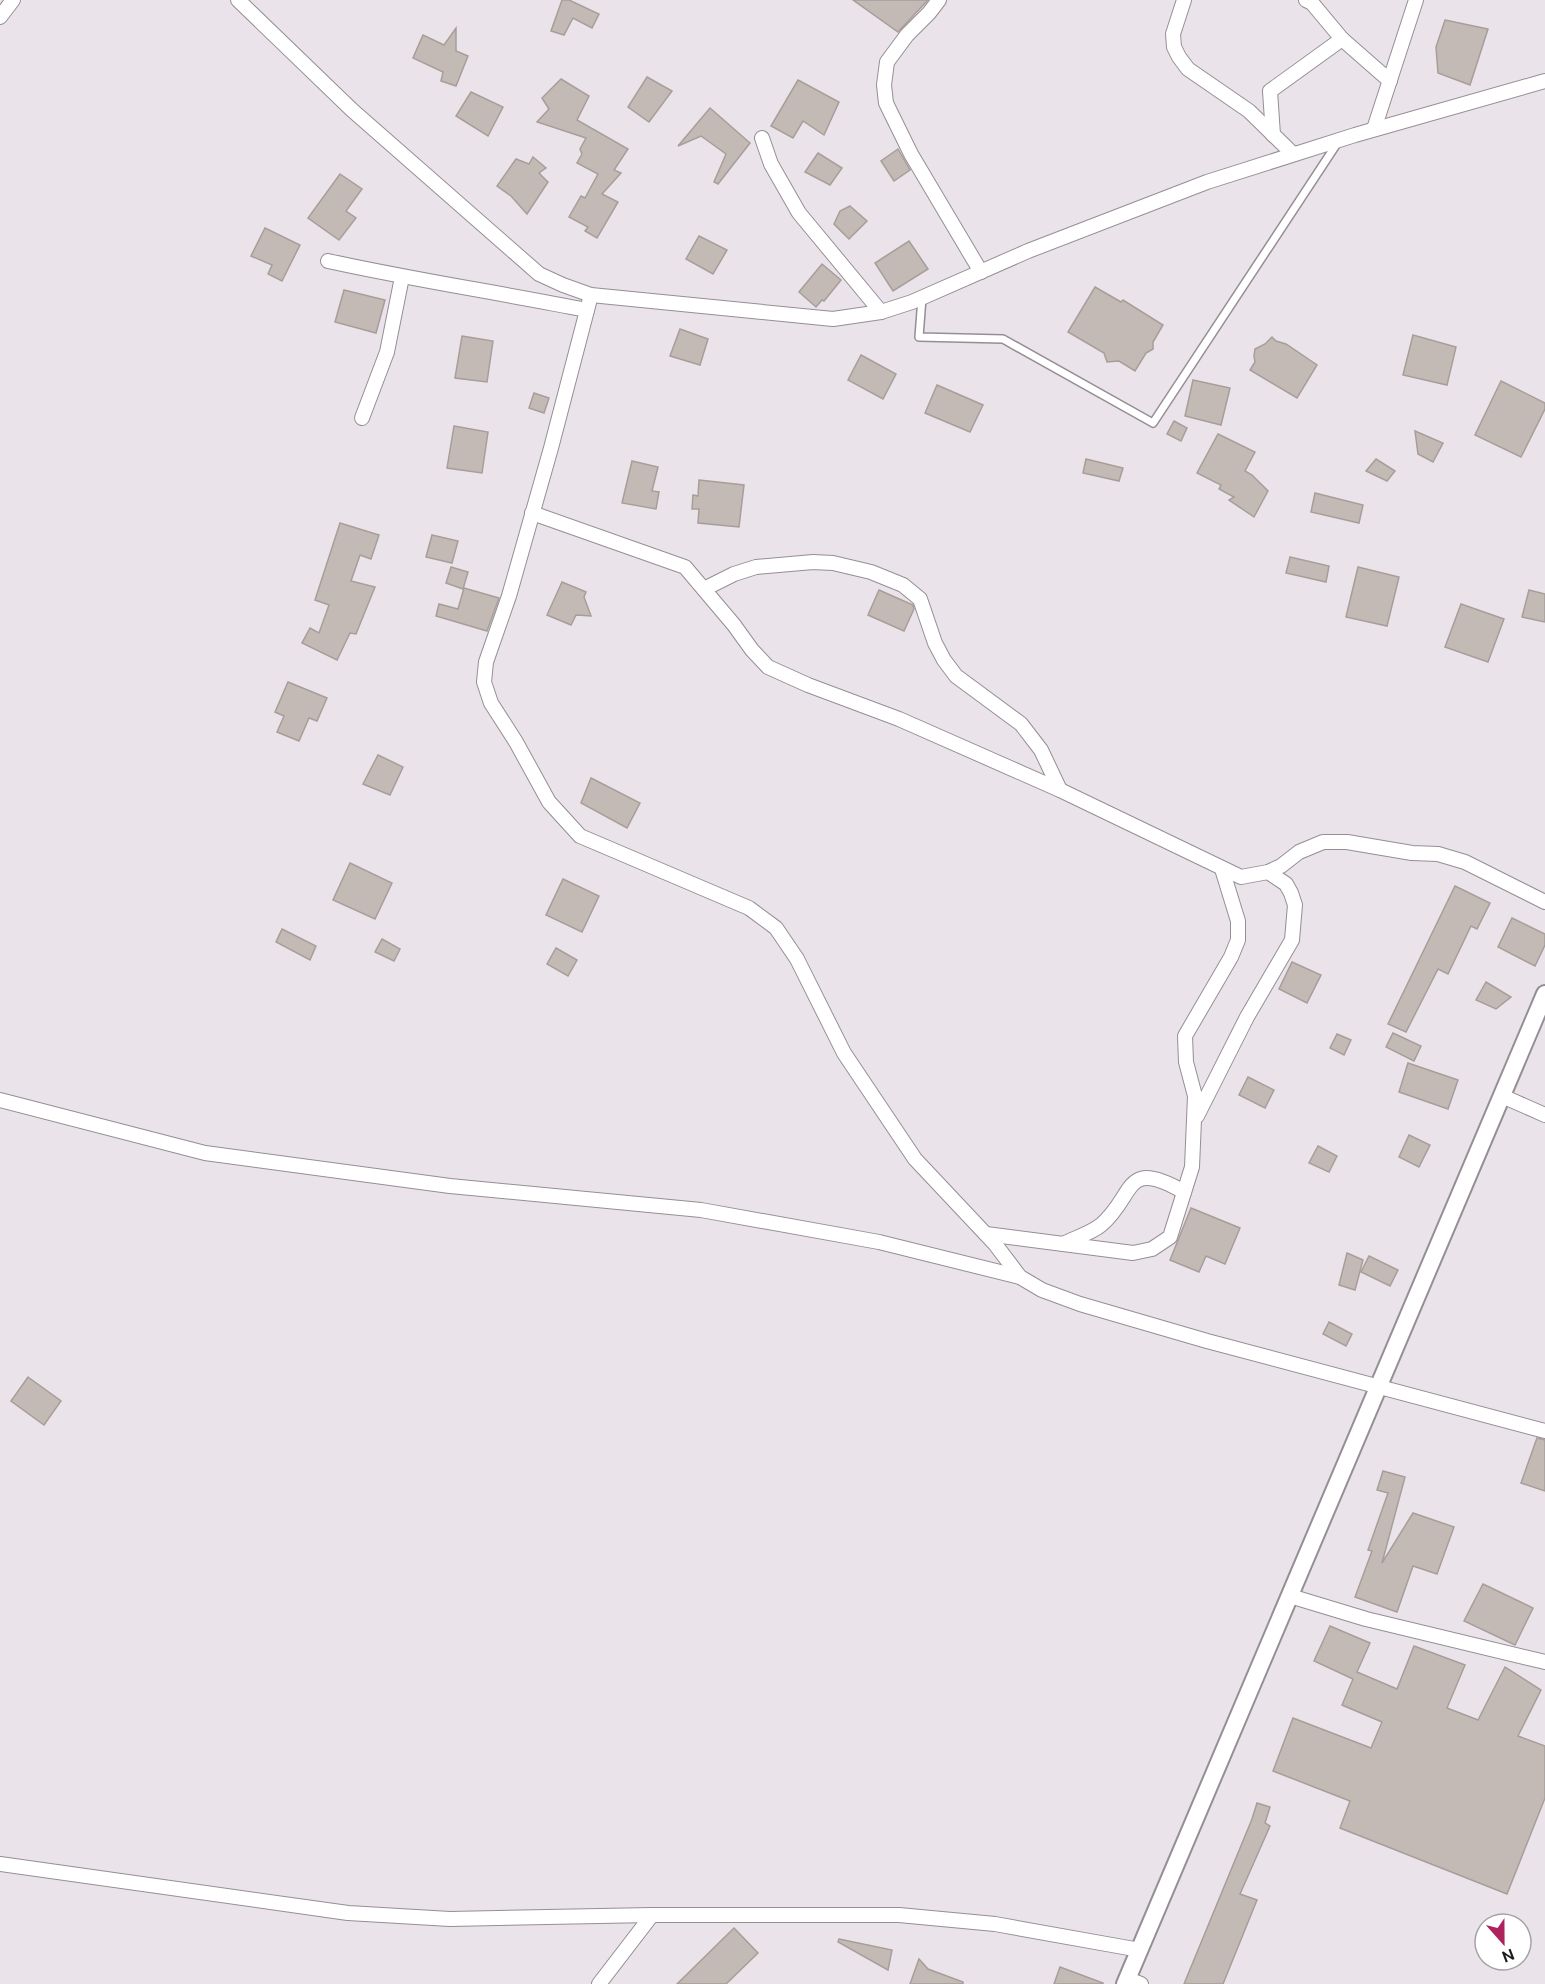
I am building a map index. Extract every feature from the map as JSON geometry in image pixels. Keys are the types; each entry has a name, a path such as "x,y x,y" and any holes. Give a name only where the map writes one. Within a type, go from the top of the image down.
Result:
{"street":[{"path":"0,17 13,0"},
{"path":"238,0 352,110 539,274 591,295 832,320 881,312 922,298 1028,251 1207,182 1374,129 1545,81"},
{"path":"939,0 907,35 887,62 884,85 886,103 911,154 981,272"},
{"path":"1184,0 1173,34 1174,47 1179,57 1188,69 1249,111 1293,154"},
{"path":"1306,0 1312,3 1342,39 1390,81"},
{"path":"1374,129 1416,0"},
{"path":"1273,135 1270,91 1342,39"},
{"path":"762,138 771,164 799,213 881,312"},
{"path":"328,261 402,277 586,310"},
{"path":"362,418 387,352 402,277"},
{"path":"591,295 532,513 486,662 484,682 491,703 516,742 549,802 580,837 749,908 776,928 797,959 844,1053 915,1159 986,1234 1020,1277"},
{"path":"532,513 685,567 768,667 808,685 899,719 1060,790 1240,877 1268,872 1281,866 1299,852 1323,842 1347,842 1412,853 1437,854 1466,862 1545,902"},
{"path":"704,589 734,574 756,567 813,562 833,563 871,572 903,585 920,599 935,642 944,660 956,676 1021,724 1041,750 1060,790"},
{"path":"986,1234 1133,1253 1152,1249 1170,1237 1192,1167 1195,1096 1186,1062 1185,1036 1231,957 1238,940 1238,921 1222,869"},
{"path":"1194,1121 1247,1017 1292,940 1295,905 1291,893 1286,884 1268,872"},
{"path":"1131,1982 1140,1950 1545,994"},
{"path":"1502,1096 1545,1115"},
{"path":"0,1100 205,1153 450,1186 701,1210 879,1242 1020,1277 1042,1290 1080,1304 1207,1341 1545,1431"},
{"path":"1063,1244 1100,1226 1133,1182 1142,1178 1167,1182 1184,1192"},
{"path":"1290,1596 1366,1619 1545,1662"},
{"path":"0,1864 348,1913 450,1919 652,1915 899,1915 995,1924 1140,1950"},
{"path":"599,1984 652,1915"}],"lane":[{"path":"922,298 919,337 1003,339 1153,423 1340,140"}],"building":[{"path":"562,0 569,0 599,14 592,28 573,18 564,35 551,31"},
{"path":"853,0 928,0 898,32"},
{"path":"1445,20 1488,29 1470,85 1438,73 1436,47"},
{"path":"456,28 456,51 468,56 456,86 441,81 443,72 413,58 423,35 444,45"},
{"path":"647,77 672,91 649,122 628,107"},
{"path":"561,79 589,96 577,120 628,149 614,170 621,173 602,194 618,202 597,238 585,231 588,227 569,217 581,196 585,198 598,174 577,163 582,154 580,149 586,138 537,122 549,109 542,98"},
{"path":"798,80 839,102 824,135 803,121 793,138 771,126"},
{"path":"471,92 503,107 488,136 456,116"},
{"path":"710,108 750,143 718,184 714,182 726,154 701,136 678,146"},
{"path":"898,149 910,170 894,181 881,161"},
{"path":"818,153 842,168 830,185 805,172"},
{"path":"533,157 546,168 539,173 548,182 527,214 511,196 497,186 516,159 529,164"},
{"path":"340,174 362,189 346,211 356,218 339,240 308,218"},
{"path":"850,206 867,221 849,239 834,224 840,211"},
{"path":"265,228 300,245 282,281 268,274 272,265 251,256"},
{"path":"699,236 727,250 713,274 686,259"},
{"path":"909,241 928,269 893,291 875,263"},
{"path":"822,264 841,280 816,307 799,292"},
{"path":"1095,287 1121,302 1123,300 1163,325 1153,342 1153,349 1146,353 1135,371 1119,361 1107,362 1104,353 1068,332"},
{"path":"344,290 385,300 376,333 335,322"},
{"path":"680,329 708,339 700,365 670,356"},
{"path":"1413,335 1456,347 1447,385 1403,375"},
{"path":"462,336 493,341 487,382 455,378"},
{"path":"1272,337 1317,365 1297,398 1250,370 1255,362 1255,349"},
{"path":"861,355 896,374 883,399 848,380"},
{"path":"1193,380 1230,388 1221,425 1185,416"},
{"path":"1501,381 1545,403 1545,409 1521,457 1475,435"},
{"path":"937,385 983,405 970,432 925,413"},
{"path":"534,393 549,398 544,413 529,408"},
{"path":"1174,421 1187,428 1181,441 1167,434"},
{"path":"454,426 488,432 482,473 447,468"},
{"path":"1415,431 1443,443 1433,462 1418,454"},
{"path":"1218,434 1255,452 1245,471 1268,491 1254,517 1229,500 1234,497 1219,489 1221,485 1197,473"},
{"path":"1086,459 1123,468 1119,481 1083,473"},
{"path":"1376,459 1395,471 1387,481 1366,471"},
{"path":"632,461 658,467 652,491 659,492 656,509 622,503"},
{"path":"699,480 744,485 739,527 698,523 699,509 692,509 693,495 698,496"},
{"path":"1315,493 1363,505 1359,523 1311,512"},
{"path":"340,523 379,535 371,559 360,555 351,581 375,587 356,634 350,633 337,660 302,643 310,628 319,633 329,605 315,600"},
{"path":"432,535 458,541 452,563 426,557"},
{"path":"1290,557 1329,566 1326,582 1286,573"},
{"path":"451,567 468,572 463,589 446,583"},
{"path":"1358,567 1399,577 1387,626 1346,617"},
{"path":"562,582 586,592 584,597 591,616 576,615 571,625 547,615"},
{"path":"464,588 499,598 487,631 436,616 439,604 458,609"},
{"path":"879,590 913,605 914,609 904,631 868,615"},
{"path":"1529,590 1545,594 1545,622 1522,617"},
{"path":"1461,604 1504,619 1488,662 1445,647"},
{"path":"288,682 327,698 317,721 309,718 299,741 277,732 284,716 275,712"},
{"path":"378,755 403,767 390,795 363,784"},
{"path":"591,778 640,803 627,828 581,803"},
{"path":"350,863 392,883 375,919 333,900"},
{"path":"563,879 599,896 582,932 546,915"},
{"path":"1455,886 1490,903 1477,929 1471,926 1448,974 1438,969 1406,1032 1388,1024"},
{"path":"1512,918 1545,934 1545,945 1535,966 1498,947"},
{"path":"282,929 316,946 310,960 276,942"},
{"path":"382,939 400,949 394,961 375,952"},
{"path":"556,948 577,960 568,976 547,964"},
{"path":"1292,962 1321,975 1307,1003 1279,989"},
{"path":"1486,982 1511,997 1496,1009 1476,1000"},
{"path":"1393,1033 1421,1046 1414,1061 1386,1047"},
{"path":"1337,1034 1351,1040 1344,1055 1330,1048"},
{"path":"1408,1063 1458,1080 1448,1109 1399,1092"},
{"path":"1248,1077 1274,1090 1265,1108 1239,1095"},
{"path":"1409,1135 1430,1145 1419,1167 1399,1157"},
{"path":"1318,1146 1337,1156 1329,1172 1309,1163"},
{"path":"1191,1208 1240,1228 1225,1264 1206,1256 1199,1272 1170,1260"},
{"path":"1347,1253 1363,1260 1355,1290 1339,1285"},
{"path":"1369,1256 1398,1270 1390,1286 1361,1272"},
{"path":"1329,1322 1352,1334 1346,1346 1323,1334"},
{"path":"28,1377 61,1401 44,1425 11,1401"},
{"path":"1537,1438 1545,1440 1545,1491 1521,1483"},
{"path":"1383,1471 1405,1477 1382,1563 1413,1513 1454,1527 1437,1574 1413,1566 1397,1612 1355,1597 1372,1551 1368,1550 1388,1493 1377,1490"},
{"path":"1483,1584 1533,1608 1515,1645 1464,1621"},
{"path":"1330,1626 1370,1643 1357,1672 1397,1689 1414,1646 1465,1665 1447,1708 1478,1720 1505,1667 1541,1690 1518,1736 1545,1746 1545,1798 1507,1894 1340,1828 1350,1801 1273,1771 1293,1718 1371,1748 1382,1722 1342,1705 1353,1679 1314,1661"},
{"path":"1257,1803 1270,1807 1265,1823 1270,1826 1240,1894 1257,1900 1223,1984 1184,1984 1252,1819"},
{"path":"734,1928 758,1953 726,1984 677,1984"},
{"path":"839,1939 892,1950 888,1970 838,1942"},
{"path":"919,1959 928,1969 963,1982 963,1984 910,1984"},
{"path":"1060,1967 1103,1983 1103,1984 1054,1984"}]}
